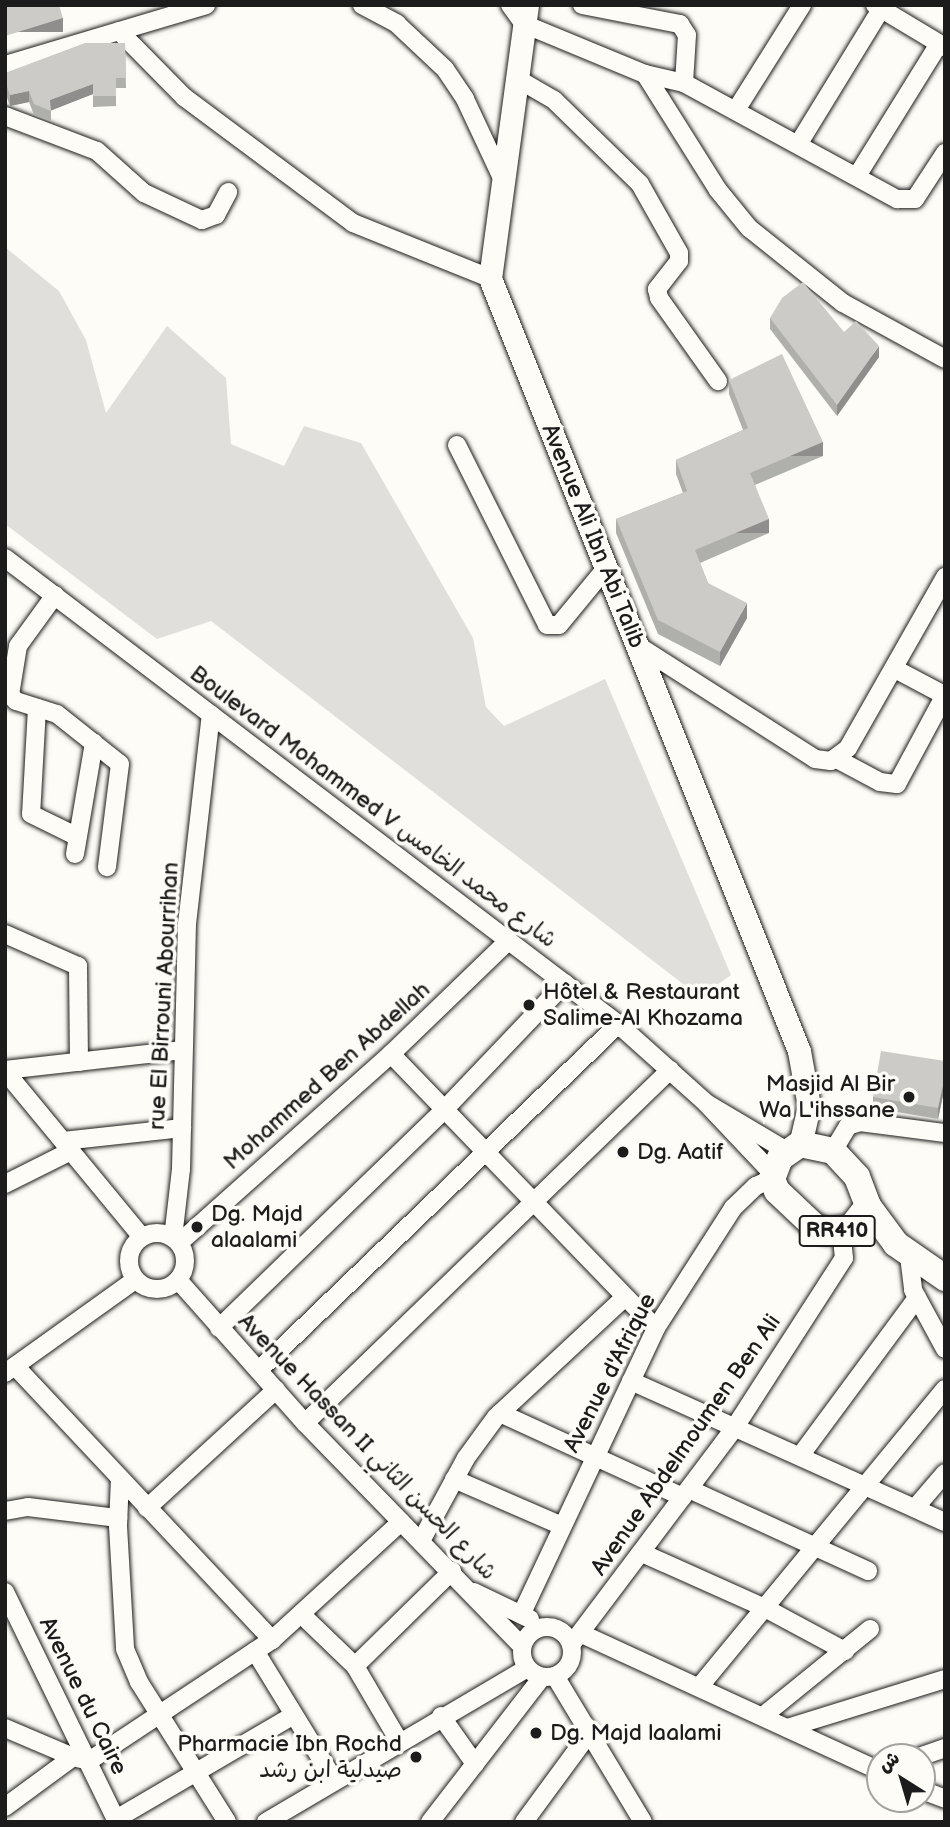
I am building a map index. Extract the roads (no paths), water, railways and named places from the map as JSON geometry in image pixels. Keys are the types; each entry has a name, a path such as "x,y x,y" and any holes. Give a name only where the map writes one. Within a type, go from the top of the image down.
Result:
{"highway":[{"path":"773,1177 811,1148"},
{"name":"RR410","path":"811,1148 857,1177 868,1206 902,1250"},
{"name":"RR410","path":"773,1177 783,1200 801,1217 827,1231 841,1231 902,1250 945,1279"},
{"name":"RR410","path":"841,1231 850,1228 868,1206"}],"main road":[{"name":"Avenue Ali Ibn Abi Talib","path":"525,15 489,278 799,1051 809,1106 811,1148"}],"street":[{"path":"5,65 205,5"},
{"path":"362,5 392,13 445,69 465,99 501,176"},
{"path":"510,5 645,74 684,83 908,202 915,199 945,153"},
{"path":"582,5 680,24 687,35 684,83"},
{"path":"736,110 802,5"},
{"path":"799,143 878,7 942,46 857,176"},
{"path":"118,32 184,97 353,223 489,278"},
{"path":"645,74 719,190 749,228 843,303 945,359"},
{"path":"516,78 554,100 640,184 679,253 679,261 657,289 659,298 718,381"},
{"path":"5,116 97,151 144,193 202,220 216,215 228,192"},
{"path":"457,445 547,625 559,625 606,568"},
{"name":"Boulevard Mohammed V شارع محمد الخامس","path":"5,558 618,1024 706,1103 773,1177"},
{"path":"835,758 848,748 945,577"},
{"path":"55,595 18,646 10,695 57,714 94,743 121,769 107,867"},
{"path":"637,645 815,759 835,758 880,782 897,784 945,695 895,669"},
{"path":"37,708 31,814 77,846 94,743"},
{"name":"rue El Birrouni Abourrihan","path":"176,1241 187,924 211,714"},
{"path":"5,934 78,966 79,1062"},
{"name":"Mohammed Ben Abdellah","path":"176,1241 391,1054 507,942"},
{"path":"219,1328 443,1110 565,983"},
{"path":"259,1370 618,1024"},
{"path":"5,1071 183,1050"},
{"path":"391,1054 533,1204 656,1328"},
{"path":"305,1423 670,1070"},
{"path":"5,1071 142,1237"},
{"name":"Boulevard Mohammed V شارع محمد الخامس","path":"706,1103 811,1148"},
{"path":"811,1148 860,1122 945,1133"},
{"path":"5,1184 67,1146 182,1128"},
{"name":"Avenue d'Afrique","path":"522,1613 656,1328 733,1208 756,1186 773,1177"},
{"name":"Avenue Abdelmoumen Ben Ali","path":"430,1822 541,1674 569,1663 577,1639 735,1427 844,1258 841,1231"},
{"path":"158,1233 176,1241 185,1266 178,1280 157,1290 135,1280 129,1257 142,1237 158,1233"},
{"path":"902,1250 917,1298 945,1349"},
{"path":"135,1280 10,1370 120,1478 272,1640"},
{"name":"Avenue Hassan II شارع الحسن الثاني","path":"178,1280 305,1423 401,1522 474,1592 522,1646"},
{"path":"421,1541 454,1479 500,1413 625,1297"},
{"path":"800,1456 917,1298"},
{"path":"631,1381 945,1522"},
{"path":"700,1686 945,1389"},
{"path":"148,1508 276,1390"},
{"path":"500,1413 868,1571"},
{"path":"915,1508 945,1473"},
{"path":"120,1478 118,1518 125,1649 160,1715 227,1822"},
{"path":"454,1479 562,1526"},
{"path":"5,1511 28,1507 118,1518"},
{"path":"5,1807 81,1759 160,1715 272,1640 401,1522"},
{"path":"642,1553 765,1608 845,1651"},
{"path":"355,1666 452,1570"},
{"path":"474,1592 522,1613 541,1627 560,1630 700,1686 866,1765"},
{"name":"Avenue du Caire","path":"7,1602 111,1819"},
{"path":"301,1614 355,1666 399,1741"},
{"path":"541,1627 529,1634 522,1646 541,1674 590,1732 643,1822"},
{"path":"763,1716 870,1629"},
{"path":"255,1651 334,1780"},
{"path":"270,1821 441,1716 541,1674"},
{"path":"787,1728 945,1679"},
{"path":"111,1819 294,1715"},
{"path":"441,1716 475,1764"},
{"path":"5,1728 81,1759"},
{"path":"524,1822 590,1732"}],"place":[{"name":"Hôtel & Restaurant Salime-Al Khozama","path":"529,1005"},
{"name":"Masjid Al Bir Wa L'ihssane","path":"909,1097"},
{"name":"Dg. Aatif","path":"623,1152"},
{"name":"Dg. Majd alaalami","path":"197,1227"},
{"name":"Dg. Majd laalami","path":"536,1733"},
{"name":"Pharmacie Ibn Rochd صيدلية ابن رشد","path":"416,1757"}]}
